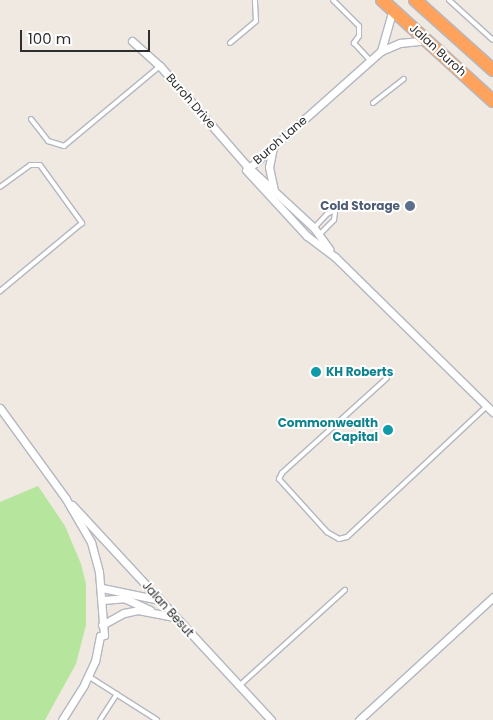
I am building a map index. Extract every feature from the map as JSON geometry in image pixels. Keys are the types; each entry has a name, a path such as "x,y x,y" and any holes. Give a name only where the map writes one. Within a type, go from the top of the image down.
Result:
{"highway":[{"name":"Jalan Buroh","path":"382,0 493,101"},
{"name":"Jalan Buroh","path":"416,0 493,70"}],"street":[{"path":"382,51 393,9"},
{"name":"Buroh Lane","path":"335,257 307,236 247,167 273,147 382,51 400,43 427,40"},
{"name":"Buroh Drive","path":"132,41 160,66 247,167 274,190"},
{"path":"273,147 269,167 274,190 314,228 335,257 490,409"},
{"name":"Jalan Besut","path":"0,408 66,498 270,720"},
{"name":"Jalan Besut","path":"62,720 88,676 100,636 104,635 102,624 102,588 91,542 66,498"},
{"path":"102,588 160,600"},
{"path":"360,720 493,597"},
{"path":"102,600 124,598 152,612 175,617"},
{"path":"102,624 124,613 152,612"}],"lane":[{"path":"230,43 256,21 255,0"},
{"path":"333,0 359,26 359,36 354,43 371,61"},
{"path":"449,0 493,40"},
{"path":"31,119 48,142 64,146 160,66"},
{"path":"373,103 404,79"},
{"path":"0,187 30,165 40,165 82,223 0,291"},
{"path":"314,228 327,214 336,211 334,220 319,235"},
{"path":"387,378 282,473 279,479 327,532 339,539 347,537 490,409"},
{"path":"238,686 345,590"},
{"path":"88,676 157,720"},
{"path":"100,720 117,694"}],"green space":[{"path":"38,486 65,526 81,564 86,584 86,625 76,664 45,720 0,720 0,502"}],"place":[{"name":"Cold Storage","path":"410,206"},
{"name":"KH Roberts","path":"316,372"},
{"name":"Commonwealth Capital","path":"388,430"}]}
